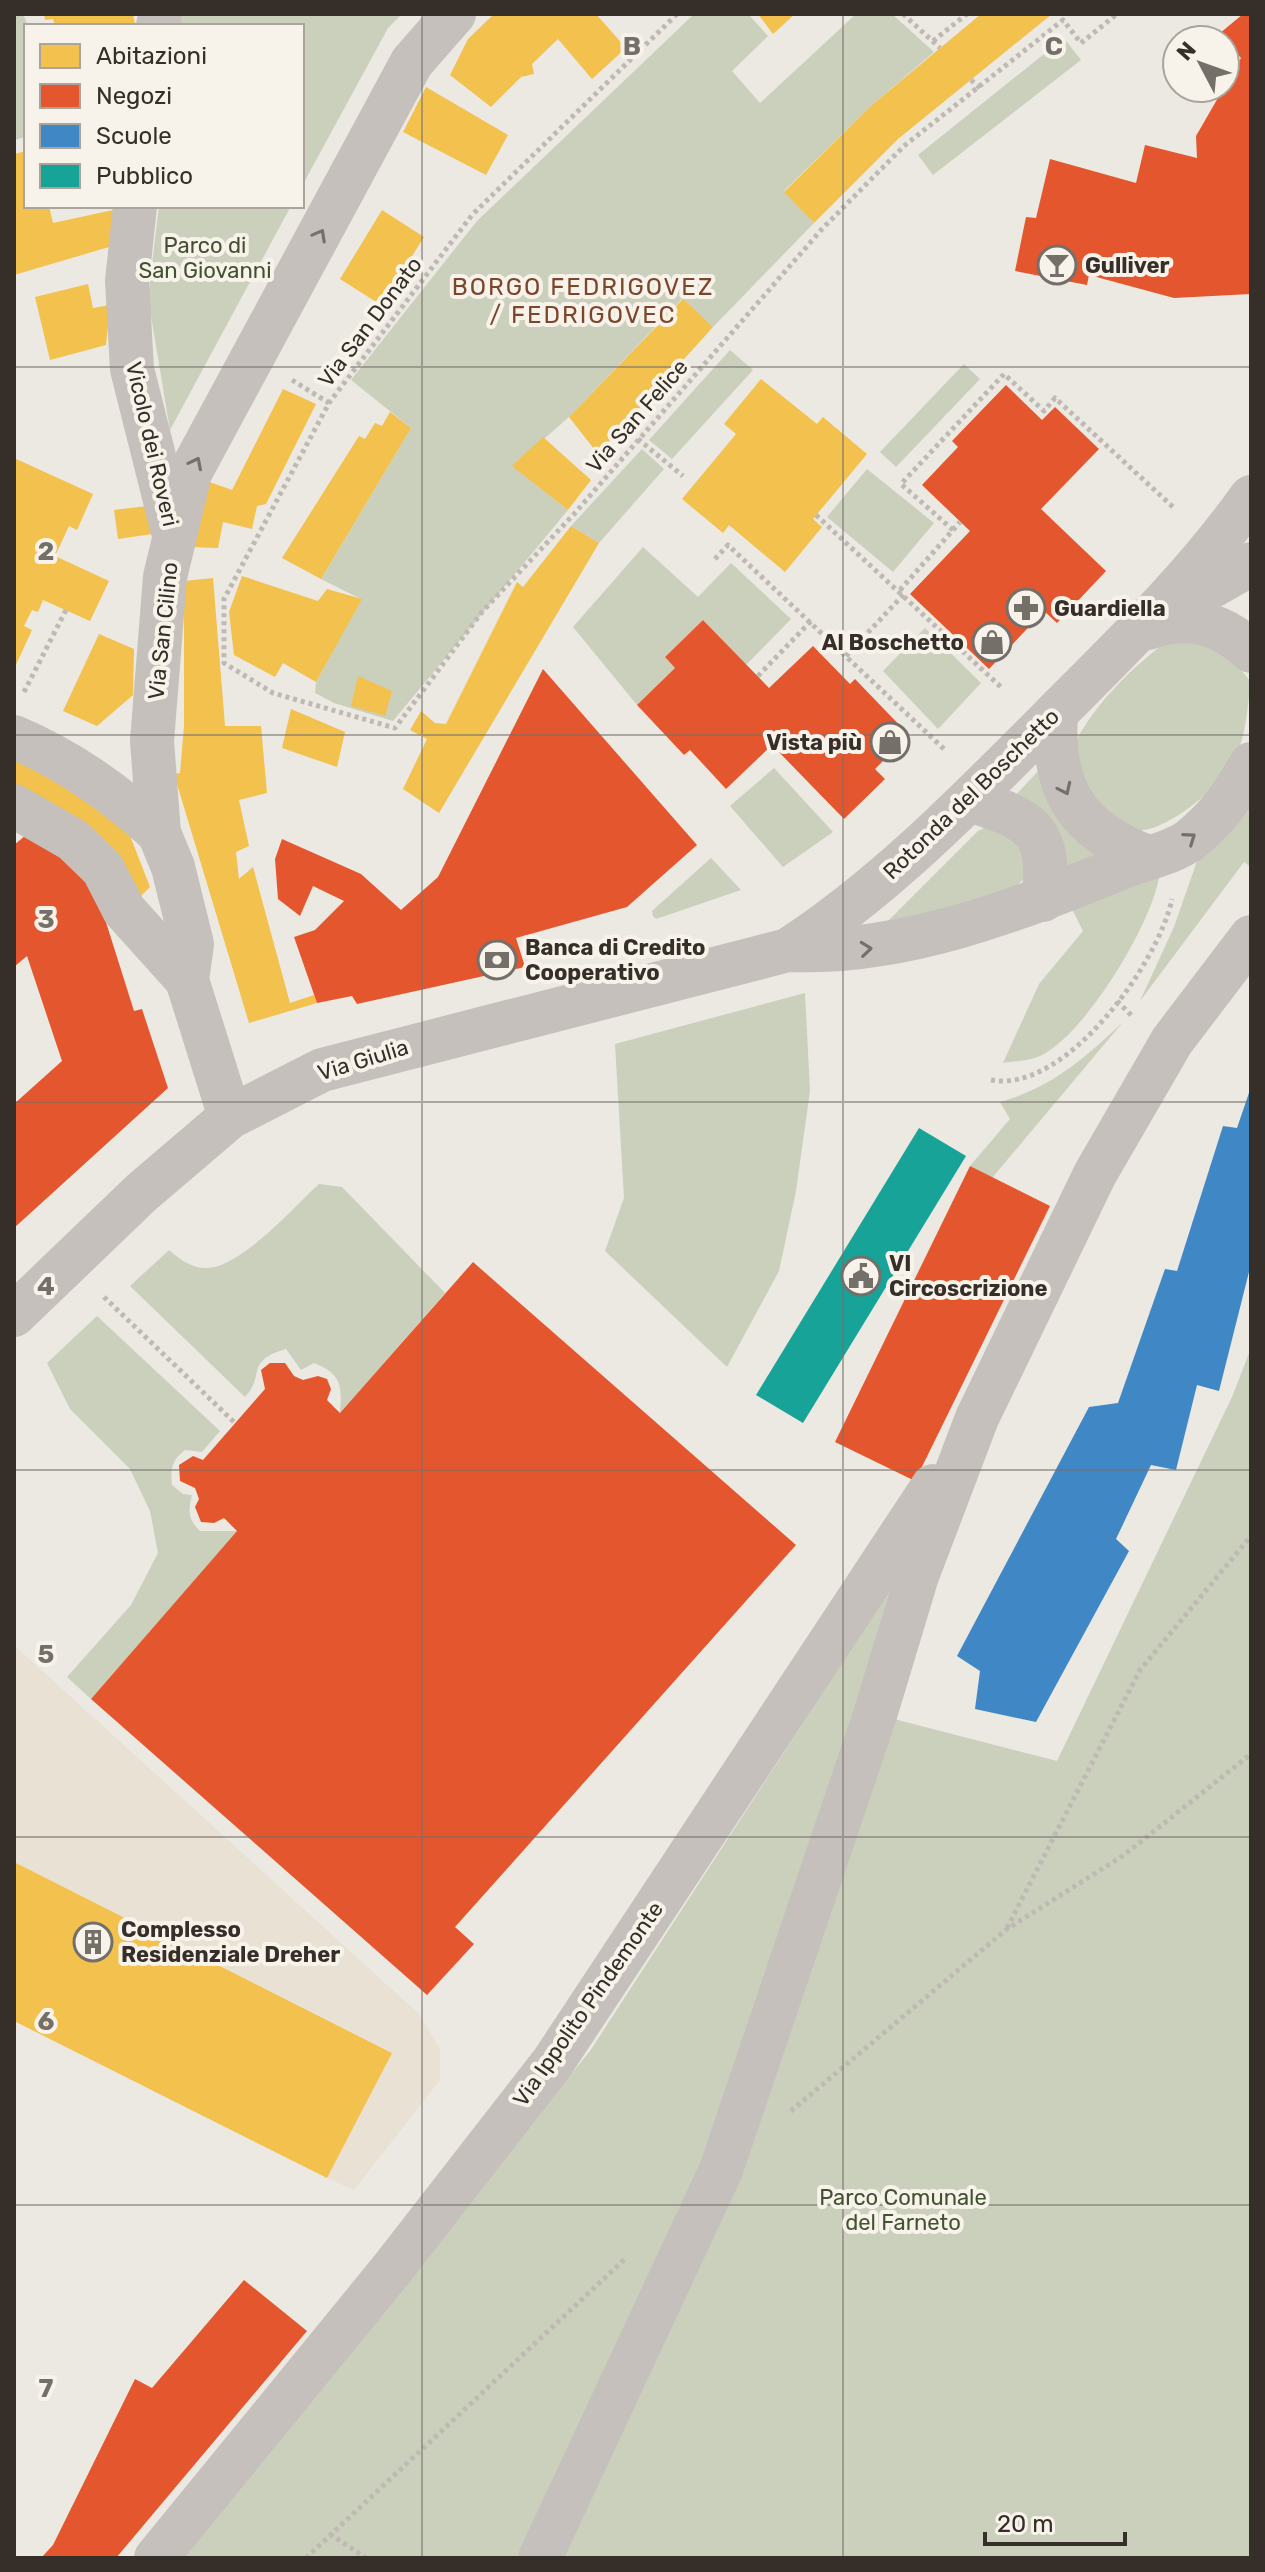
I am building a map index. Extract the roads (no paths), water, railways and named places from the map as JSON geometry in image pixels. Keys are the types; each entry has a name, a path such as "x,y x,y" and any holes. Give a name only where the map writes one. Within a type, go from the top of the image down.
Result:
{"street":[{"name":"Via San Cilino","path":"230,1117 187,980 192,944 173,867 159,833 152,741 165,577 190,473 412,62 454,14"},
{"name":"Vicolo dei Roveri","path":"135,208 127,281 132,369 174,538"},
{"name":"Rotonda del Boschetto","path":"788,950 836,919 924,846 1138,632 1251,497"},
{"name":"Rotonda del Boschetto","path":"1138,632 1203,589 1251,564"},
{"path":"1138,632 1171,620 1202,620 1251,651"},
{"path":"1056,713 1054,742 1059,778 1075,811 1116,845 1161,874"},
{"path":"16,720 119,797 159,833"},
{"path":"788,950 835,952 881,947 1043,900 1161,874 1188,842 1228,805 1251,764"},
{"path":"970,800 1031,824 1044,845 1047,872 1043,900"},
{"path":"14,806 73,840 103,869 124,910 187,980"},
{"name":"Via Ippolito Pindemonte","path":"540,2558 721,2170 875,1715 917,1576 977,1418 1095,1174 1172,1041 1251,937"},
{"name":"Via Giulia","path":"14,1315 141,1193 230,1117 322,1070 788,950"},
{"name":"Via Ippolito Pindemonte","path":"156,2558 392,2269 553,2062 977,1418"}],"place":[{"name":"Gulliver","path":"1057,265"},
{"name":"Guardiella","path":"1026,608"},
{"name":"Al Boschetto","path":"992,642"},
{"name":"Vista più","path":"890,742"},
{"name":"Banca di Credito Cooperativo","path":"497,960"},
{"name":"VI Circoscrizione","path":"861,1276"},
{"name":"Complesso Residenziale Dreher","path":"93,1942"}],"district":[{"name":"BORGO FEDRIGOVEZ / FEDRIGOVEC","path":"583,301"}],"park label":[{"name":"Parco di San Giovanni","path":"205,258"},
{"name":"Parco Comunale del Farneto","path":"903,2210"}]}
